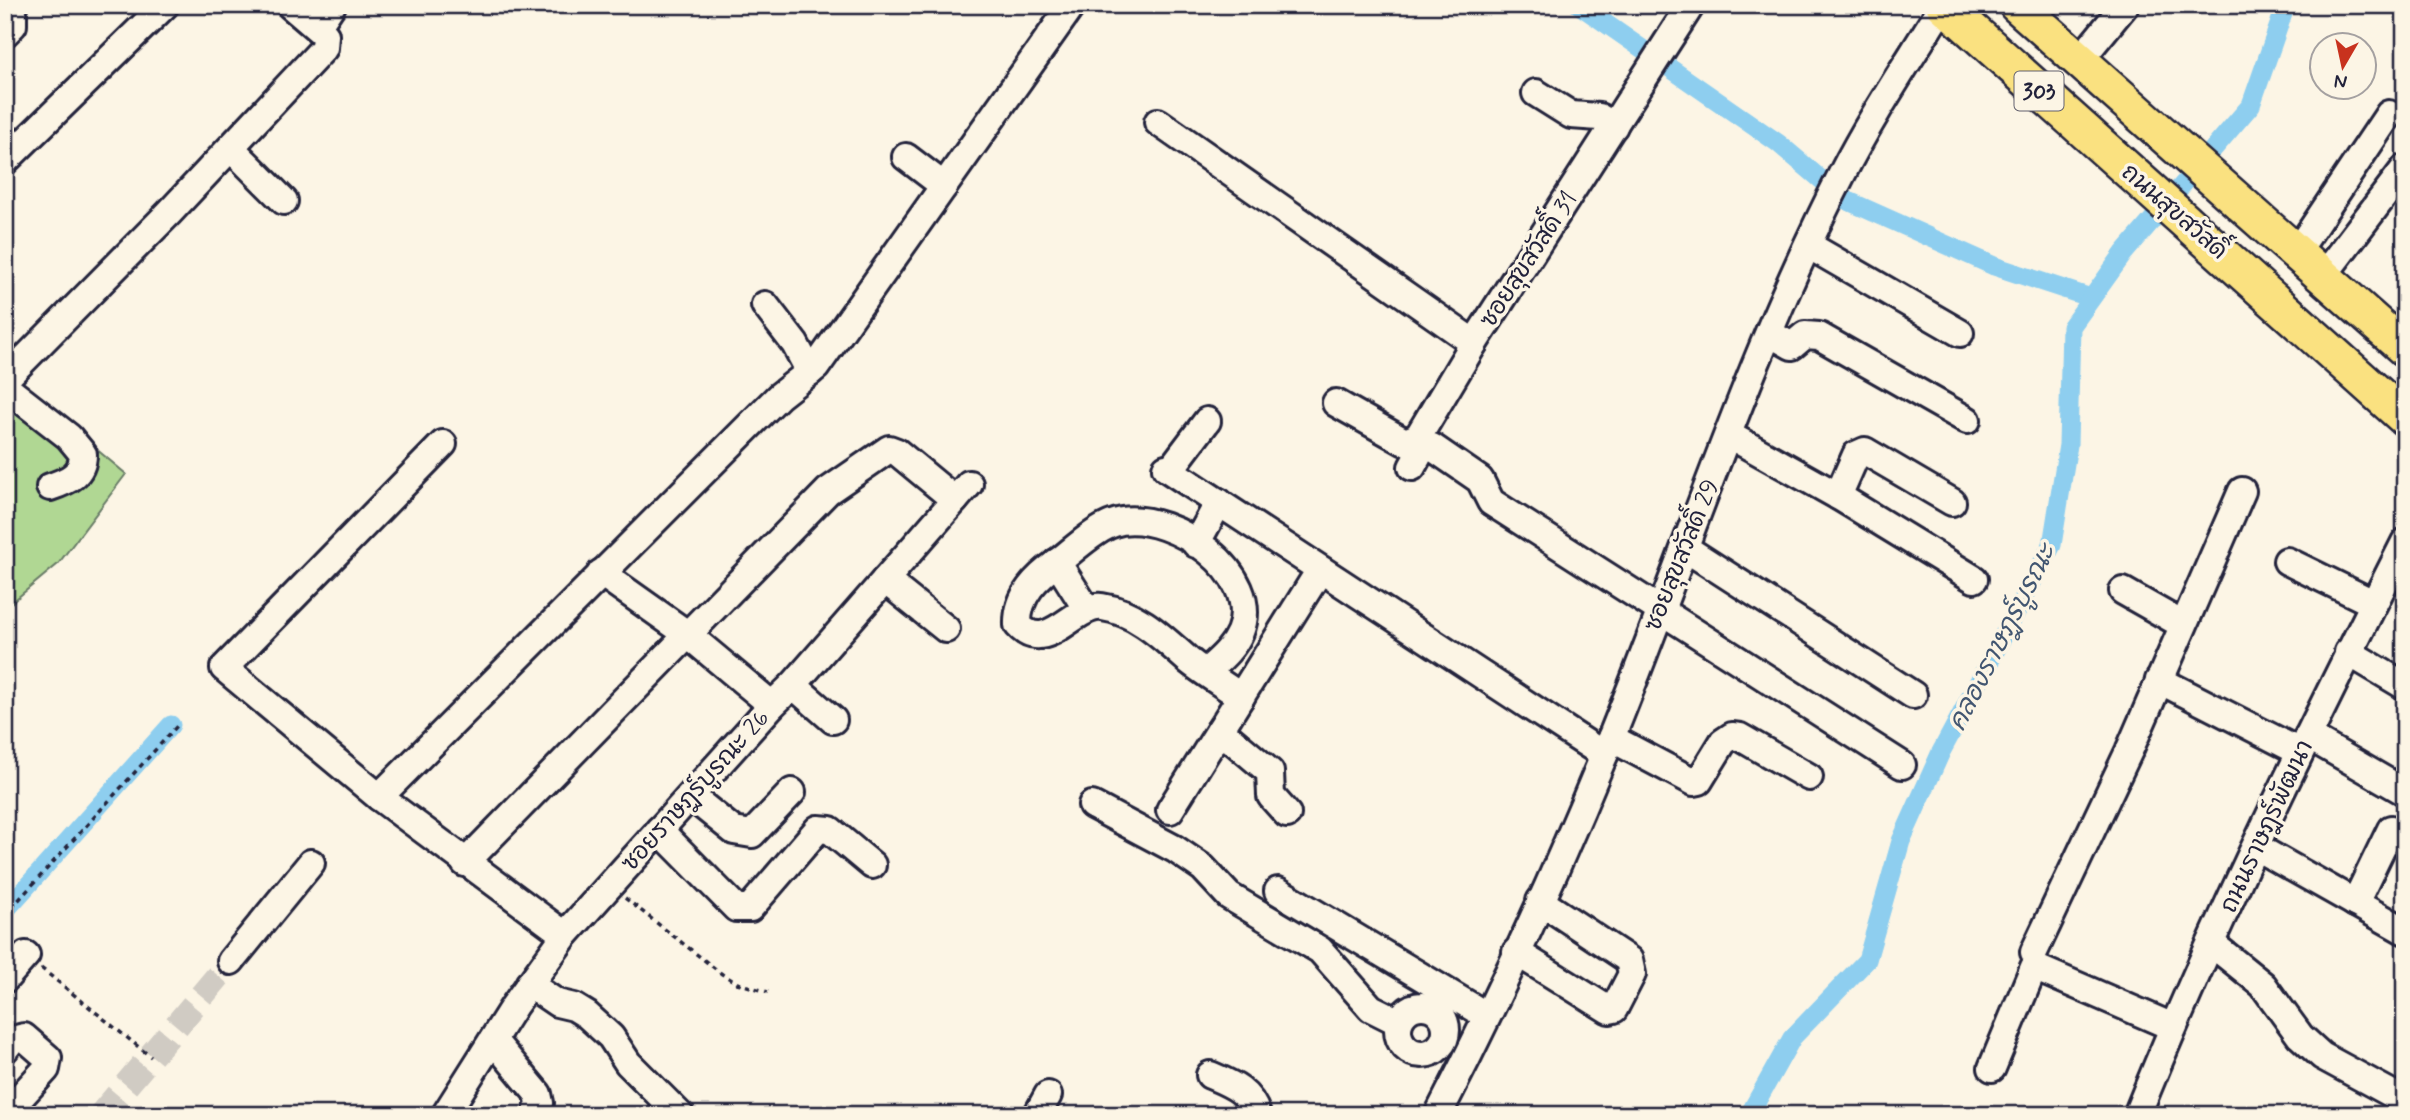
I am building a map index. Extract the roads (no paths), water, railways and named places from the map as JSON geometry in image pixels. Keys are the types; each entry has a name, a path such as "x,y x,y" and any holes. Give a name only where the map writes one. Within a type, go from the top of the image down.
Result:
{"main road":[{"name":"ถนนสุขสวัสดิ์","path":"1944,5 2405,418"},
{"name":"ถนนสุขสวัสดิ์","path":"2017,5 2405,349"}],"street":[{"path":"5,160 165,5"},
{"path":"5,379 14,351 231,148 324,48 325,16 290,5"},
{"path":"379,797 779,396 810,372 1072,5"},
{"name":"ซอยสุขสวัสดิ์ 31","path":"1336,403 1405,442 1411,442 1418,437 1474,343 1691,5"},
{"name":"ซอยสุขสวัสดิ์ 29","path":"1438,1115 1468,1057 1540,901 1607,746 1769,333 1808,245 1843,172 1944,5"},
{"path":"2080,61 2125,5"},
{"path":"5,6 13,12 13,20 5,33"},
{"path":"1536,93 1571,115 1599,117 1614,126"},
{"path":"2296,253 2389,114"},
{"path":"1158,122 1474,343"},
{"path":"231,148 284,201"},
{"path":"906,158 944,186"},
{"path":"2323,276 2405,168"},
{"path":"1808,245 1960,333"},
{"path":"765,304 795,344 810,372"},
{"path":"1769,333 1792,346 1805,335 1819,336 1967,420"},
{"path":"5,387 69,437 83,454 83,466 76,474 67,482 50,487"},
{"path":"1207,421 1168,469 1320,570 1607,746 1695,782 1699,781 1723,741 1732,736 1740,737 1809,776"},
{"path":"1729,435 1838,496 1974,579"},
{"path":"443,444 224,668 379,797 565,935"},
{"path":"1412,467 1422,449 1432,447 1480,480 1491,502 1902,765"},
{"path":"1838,496 1856,455 1865,451 1952,502"},
{"name":"ซอยราษฎร์บูรณะ 26","path":"445,1115 529,984 565,935 793,685 962,492 897,452 883,452 828,491 687,634"},
{"path":"2034,952 2242,491"},
{"path":"1196,544 1219,502"},
{"path":"1206,672 1229,651 1241,630 1243,595 1232,575 1196,544 1154,521 1121,521 1103,528 1057,562 1025,592 1017,614 1018,625 1028,633 1042,634 1062,629 1086,608 1107,608 1125,614 1158,634 1206,672 1241,697"},
{"name":"ถนนราษฎร์พัฒนา","path":"2137,1115 2211,943 2348,652 2373,603 2398,575 2405,542"},
{"path":"1685,548 1913,695"},
{"path":"2287,561 2373,603"},
{"path":"1057,562 1086,608"},
{"path":"1170,810 1320,570"},
{"path":"601,573 687,634 772,705"},
{"path":"885,580 946,629"},
{"path":"2123,591 2183,625"},
{"path":"465,863 687,634"},
{"path":"2348,652 2405,686"},
{"path":"2159,680 2405,792"},
{"path":"793,685 833,720"},
{"path":"1220,730 1270,772 1271,796 1287,814"},
{"path":"692,797 734,831 752,834 792,792"},
{"path":"1092,805 1175,849 1203,867 1229,896 1320,950 1371,1009 1399,1022 1399,1037 1412,1052 1432,1052 1443,1043 1468,1057"},
{"path":"2355,903 2398,833 2405,806"},
{"path":"659,830 736,908 750,908 818,829 830,830 872,865"},
{"path":"2256,847 2405,930"},
{"path":"231,961 311,863"},
{"path":"1278,891 1487,1016"},
{"path":"1516,952 1609,1010 1614,1009 1632,974 1629,960 1540,901"},
{"path":"2211,943 2263,985 2300,1036 2322,1056 2405,1101"},
{"path":"5,979 26,955"},
{"path":"1992,1069 2034,967 2173,1027"},
{"path":"529,984 557,1003 574,1007 594,1021 611,1037 628,1063 680,1115"},
{"path":"5,1049 12,1040 24,1038 48,1058 46,1069 5,1114"},
{"path":"493,1040 538,1094 541,1103 536,1115"},
{"path":"1210,1074 1249,1096 1257,1115"}],"waterway":[{"path":"1579,5 1778,143 1844,199 1994,266 2091,298"},
{"name":"คลองราษฎร์บูรณะ","path":"1749,1115 1792,1038 1867,960 1901,841 1941,752 2052,545 2068,445 2071,327 2124,253 2251,105 2286,5"},
{"path":"5,911 171,725"}],"tunnel":[{"path":"101,1115 231,961"}]}
